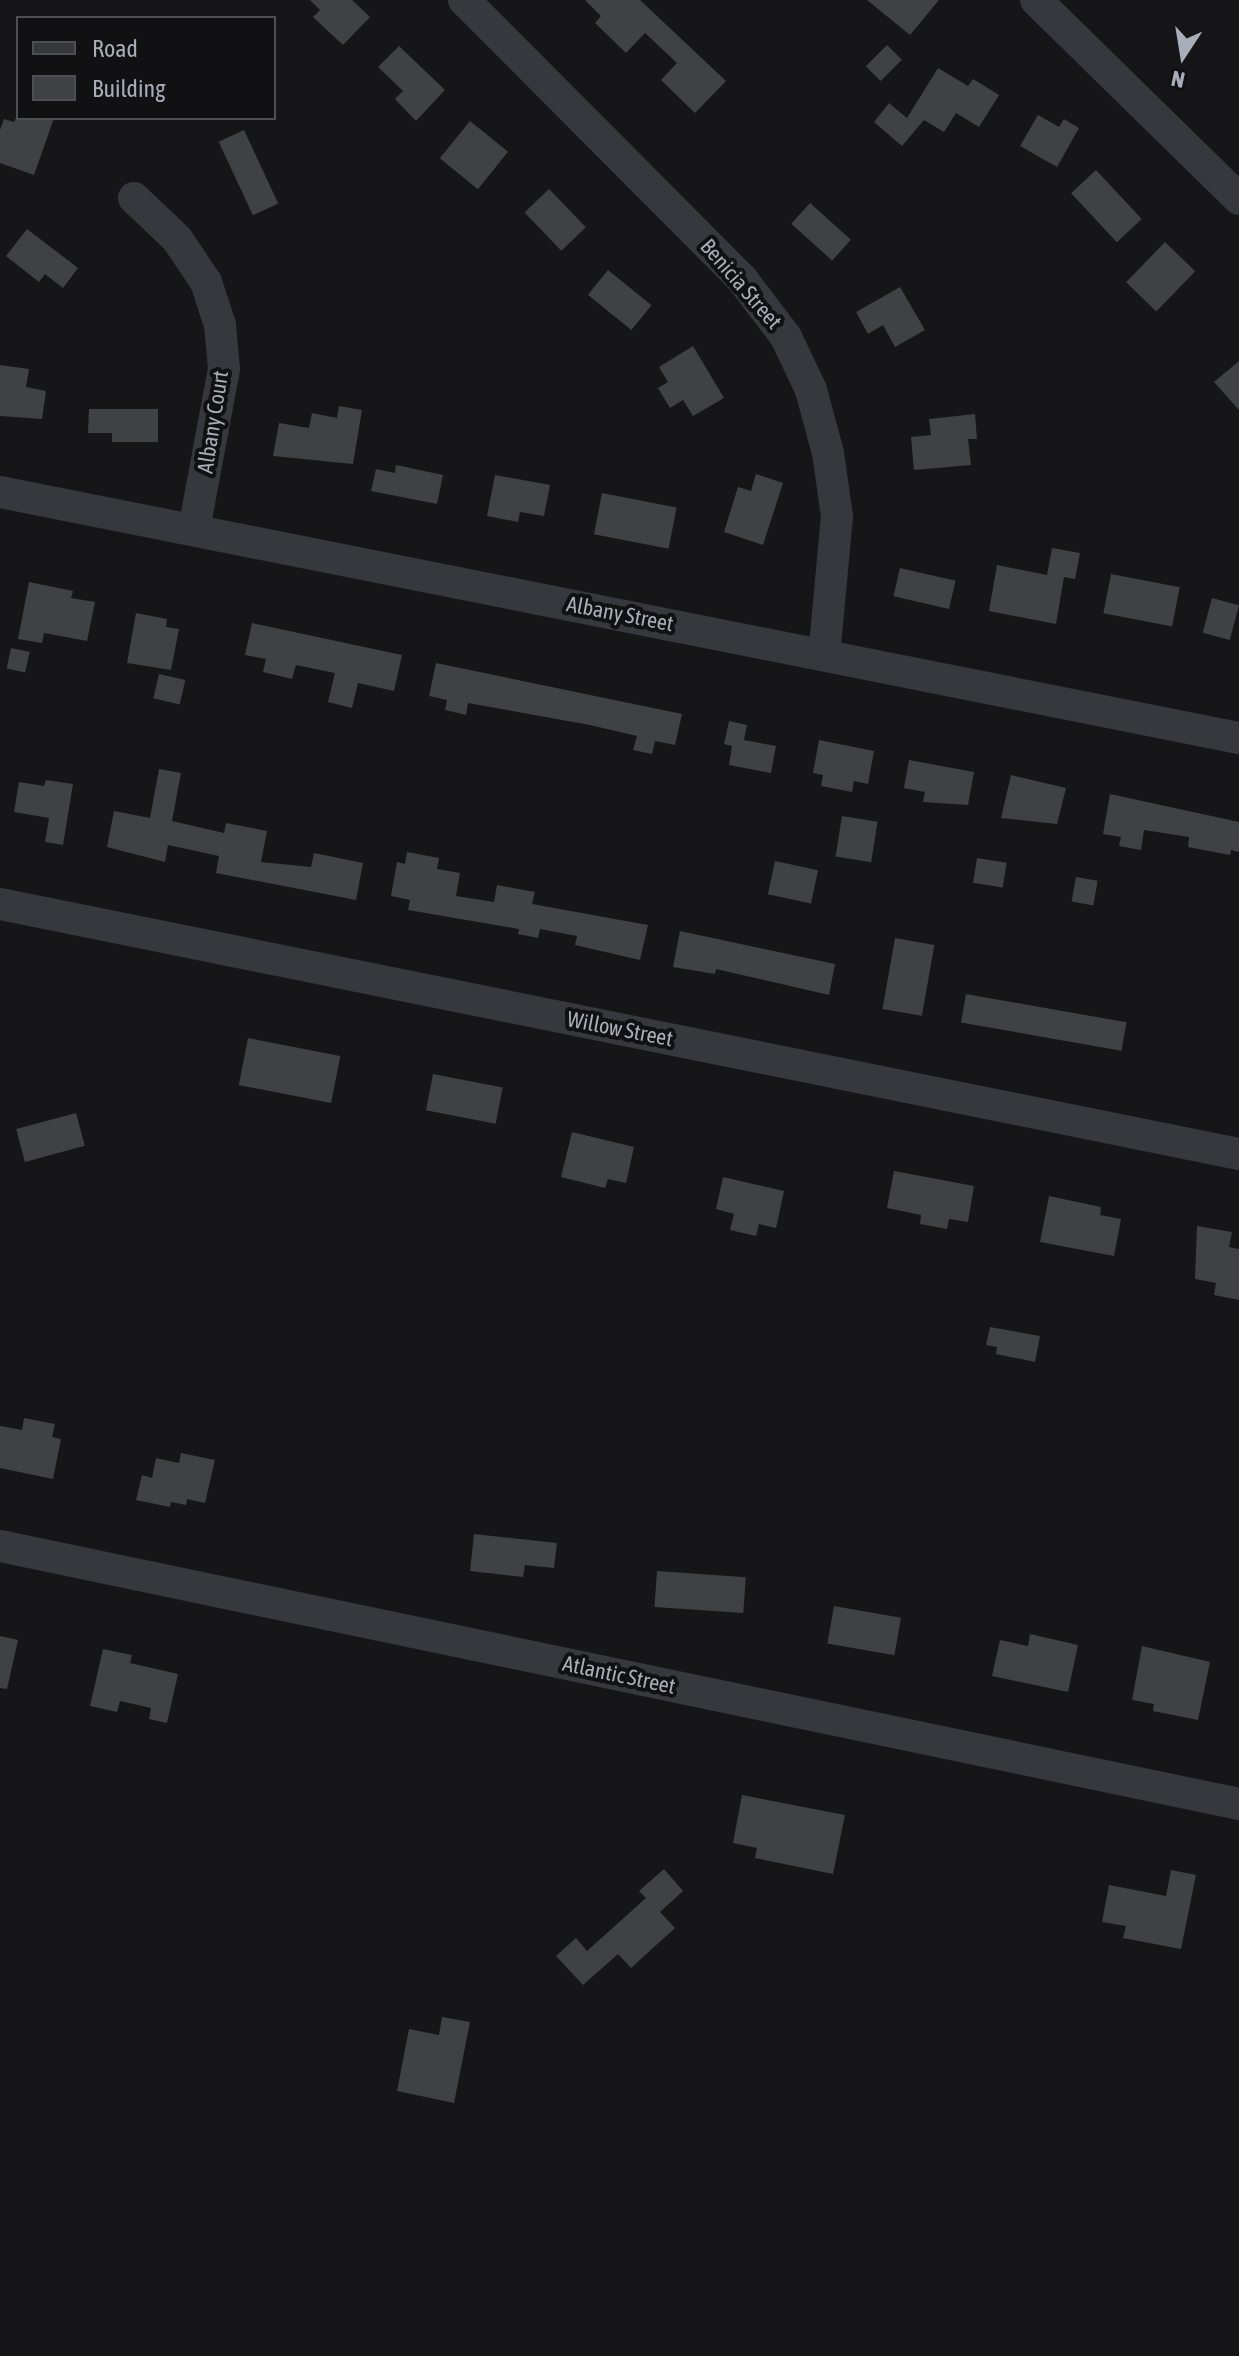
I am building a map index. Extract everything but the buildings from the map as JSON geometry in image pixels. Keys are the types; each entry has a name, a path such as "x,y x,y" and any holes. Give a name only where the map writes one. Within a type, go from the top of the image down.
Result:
{"street":[{"name":"Benicia Street","path":"464,0 742,279 786,337 814,403 837,516 824,655"},
{"path":"1036,0 1239,199"},
{"name":"Albany Court","path":"134,198 177,239 199,271 220,325 224,369 194,530"},
{"name":"Albany Street","path":"0,492 1239,738"},
{"name":"Willow Street","path":"0,904 1239,1154"},
{"name":"Atlantic Street","path":"0,1546 1239,1804"}]}
